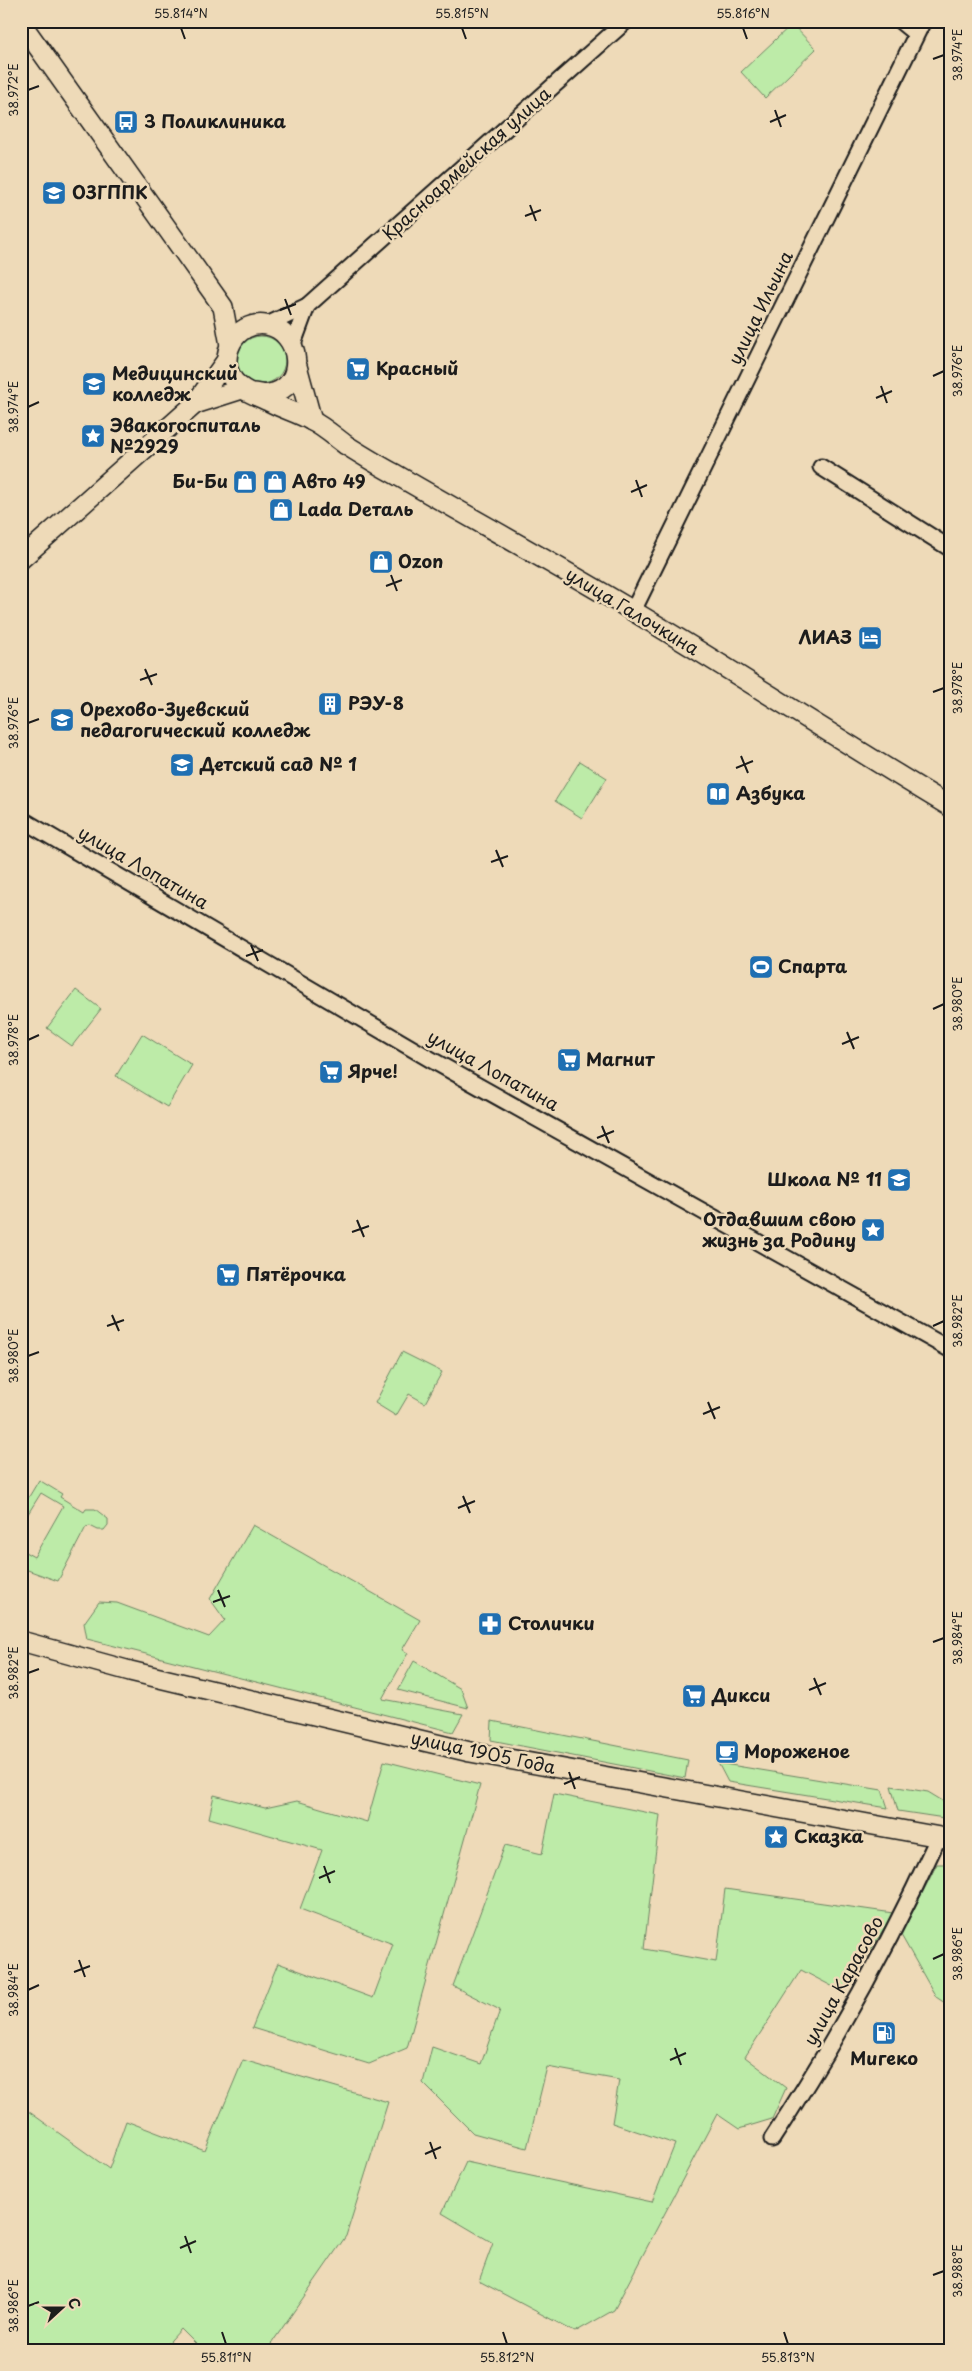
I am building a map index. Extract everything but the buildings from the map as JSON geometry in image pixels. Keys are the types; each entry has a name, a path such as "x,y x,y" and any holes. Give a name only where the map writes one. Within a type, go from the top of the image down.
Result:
{"street":[{"name":"Красноармейская улица","path":"307,306 626,21"},
{"path":"900,21 919,28"},
{"path":"21,23 223,307 229,373 248,391"},
{"name":"улица Ильина","path":"633,610 919,28"},
{"path":"21,559 195,404 228,353 237,334 307,306"},
{"path":"293,344 307,306"},
{"path":"223,307 262,325 275,328 293,344 312,421"},
{"path":"195,404 248,391 269,394 281,390 292,379 297,366"},
{"name":"улица Галочкина","path":"248,391 312,421 378,464 633,610 827,733 951,807"},
{"path":"821,467 951,549"},
{"name":"улица Лопатина","path":"21,819 430,1058 951,1350"},
{"name":"улица 1905 Года","path":"21,1641 130,1671 470,1752 945,1838"},
{"name":"улица Карасово","path":"772,2139 811,2080 885,1946 927,1864 945,1838"}],"green space":[{"path":"792,24 816,49 765,98 741,72"},
{"path":"256,336 266,336 278,343 285,355 285,365 278,377 266,384 256,384 248,380 241,373 237,365 237,355 241,347 248,340"},
{"path":"580,761 607,778 582,818 555,801"},
{"path":"76,990 101,1009 72,1046 47,1028"},
{"path":"142,1034 192,1065 167,1107 116,1076"},
{"path":"402,1352 442,1372 425,1403 409,1394 396,1416 375,1403"},
{"path":"39,1480 62,1494 60,1497 84,1512 86,1509 95,1509 108,1519 108,1525 104,1530 98,1530 90,1526 86,1527 58,1581 22,1568 21,1561 25,1552 34,1557 63,1506 41,1493 21,1525 21,1510"},
{"path":"253,1525 420,1620 402,1650 408,1653 382,1699 463,1714 453,1732 87,1639 84,1623 99,1602 117,1603 209,1637 225,1620 210,1599"},
{"path":"414,1661 461,1689 468,1708 398,1690"},
{"path":"492,1721 688,1760 685,1778 491,1740"},
{"path":"384,1761 480,1785 407,2048 369,2064 252,2028 278,1963 373,1998 393,1944 300,1909 322,1850 209,1818 214,1795 265,1808 297,1801 367,1822"},
{"path":"718,1763 882,1790 888,1808 728,1782"},
{"path":"891,1786 928,1792 951,1806 951,1819 898,1811"},
{"path":"554,1794 660,1815 644,1949 716,1962 725,1889 893,1913 845,1993 801,1970 745,2057 786,2088 772,2119 739,2129 717,2114 614,2310 575,2332 479,2281 493,2243 442,2213 466,2162 652,2202 675,2144 612,2123 619,2080 547,2067 527,2148 473,2133 423,2083 432,2047 481,2064 500,2010 453,1986 505,1845 542,1854"},
{"path":"937,1864 951,1864 951,2007 936,1997 901,1935"},
{"path":"243,2060 388,2102 346,2236 267,2350 202,2350 181,2329 162,2350 23,2350 21,2106 109,2169 126,2121 205,2151"}],"place":[{"name":"3 Поликлиника","path":"126,122"},
{"name":"ОЗГППК","path":"54,193"},
{"name":"Красный","path":"358,369"},
{"name":"Медицинский колледж","path":"94,384"},
{"name":"Эвакогоспиталь №2929","path":"93,436"},
{"name":"Би-Би","path":"245,482"},
{"name":"Авто 49","path":"275,482"},
{"name":"Lada Dеталь","path":"281,510"},
{"name":"Ozon","path":"381,562"},
{"name":"ЛИАЗ","path":"870,638"},
{"name":"РЭУ-8","path":"330,704"},
{"name":"Орехово-Зуевский педагогический колледж","path":"62,720"},
{"name":"Детский сад № 1","path":"182,765"},
{"name":"Азбука","path":"718,794"},
{"name":"Спарта","path":"761,967"},
{"name":"Магнит","path":"569,1060"},
{"name":"Ярче!","path":"331,1072"},
{"name":"Школа № 11","path":"899,1180"},
{"name":"Отдавшим свою жизнь за Родину","path":"873,1230"},
{"name":"Пятёрочка","path":"228,1275"},
{"name":"Столички","path":"490,1624"},
{"name":"Дикси","path":"694,1696"},
{"name":"Мороженое","path":"727,1752"},
{"name":"Сказка","path":"776,1837"},
{"name":"Мигеко","path":"884,2033"}]}
